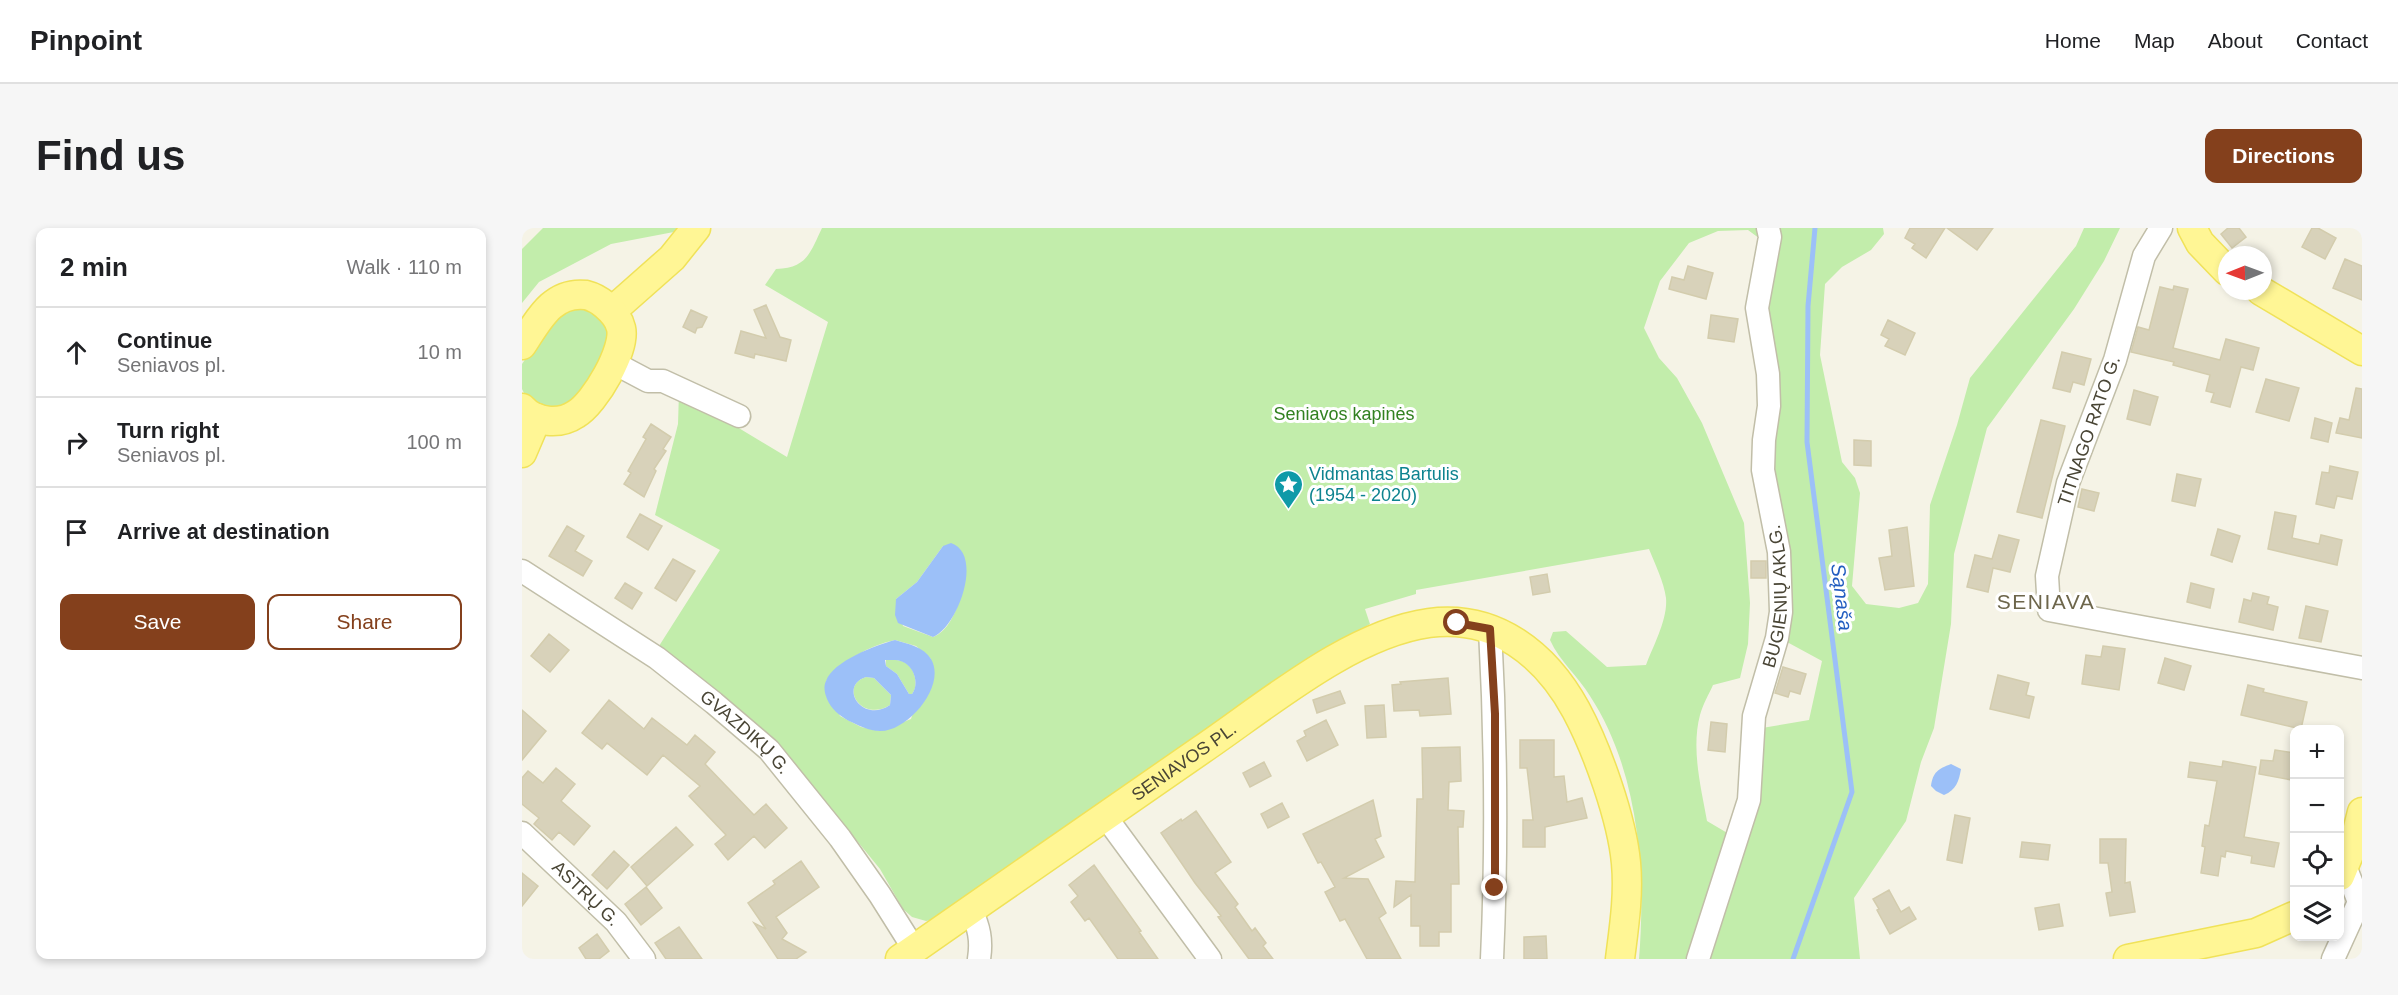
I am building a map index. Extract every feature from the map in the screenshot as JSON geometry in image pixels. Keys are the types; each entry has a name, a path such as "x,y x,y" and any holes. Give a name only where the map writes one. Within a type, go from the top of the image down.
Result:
{"main road":[{"path":"612,311 672,258 696,228"},
{"path":"2192,228 2200,243 2218,262"},
{"path":"522,345 552,303 573,295 595,297 612,311 621,327 621,343 614,363 588,404 577,414 560,421 529,413 522,453"},
{"path":"2272,298 2362,351"},
{"name":"SENIAVOS PL.","path":"907,954 1250,715 1363,643 1391,632 1432,622 1457,623 1490,629 1513,639 1535,656 1556,678 1588,732 1620,828 1626,862 1627,893 1620,959"},
{"path":"2344,866 2355,840 2362,812"},
{"path":"2128,959 2256,933 2290,918"}],"street":[{"name":"BUGIENIŲ AKLG.","path":"1698,959 1749,800 1754,716 1777,638 1781,612 1779,552 1762,470 1769,406 1768,374 1757,308 1770,237 1768,228"},
{"name":"TITNAGO RATO G.","path":"2161,228 2144,256 2115,360 2068,483 2047,576 2049,610 2362,668"},
{"path":"614,363 648,381 663,381 739,416"},
{"name":"GVAZDIKŲ G.","path":"522,571 657,658 769,750 840,838 880,895 907,954"},
{"path":"1490,629 1495,714 1495,888 1492,959"},
{"path":"1105,816 1210,959"},
{"name":"ASTRŲ G.","path":"522,833 616,922 644,959"},
{"path":"2333,959 2359,902 2344,875"},
{"path":"971,910 979,928 981,940 979,959"}],"green space":[{"path":"543,228 681,228 679,231 611,244 539,282 522,303 522,249"},
{"name":"Seniavos kapinės","path":"822,228 1883,228 1884,234 1871,250 1842,267 1825,284 1820,355 1842,462 1855,478 1860,493 1852,586 1866,604 1899,608 1918,603 1928,584 1930,505 1970,378 2076,246 2084,228 2120,228 2104,261 2074,309 1987,428 1954,554 1951,624 1934,728 1921,762 1906,821 1854,898 1860,959 1639,959 1641,892 1639,857 1636,823 1629,789 1606,725 1590,696 1550,640 1553,632 1566,631 1607,667 1646,665 1665,615 1666,606 1663,586 1649,549 1416,590 1416,594 1365,609 1370,624 1291,672 942,918 926,921 912,917 903,909 880,869 799,770 659,646 720,550 655,515 678,424 679,392 787,457 828,322 765,285 776,269 795,266 806,257","holes":["1748,230 1775,250 1764,309 1767,466 1787,642 1822,661 1809,720 1762,728 1729,834 1707,821 1696,741 1700,715 1713,685 1740,678 1748,644 1750,603 1744,523 1702,423 1677,378 1659,358 1644,328 1660,281 1689,243 1718,231","943,546 961,597 947,626 933,637 903,626 896,599 917,582","895,640 916,646 931,659 911,719 880,731 861,727 840,716 826,681 849,660"]},
{"path":"587,305 608,321 610,349 574,403 549,411 525,395 522,389 522,364 554,317 564,308"},
{"path":"886,660 901,661 909,666 916,682 912,694 909,694 897,674 886,666"},
{"path":"866,677 874,678 891,695 890,705 880,709 870,709 857,701 854,688"}],"water":[{"path":"951,543 961,550 966,561 966,575 964,590 951,620 942,631 933,637 898,623 895,615 896,599 917,582 943,546"},
{"path":"895,640 915,646 931,659 935,670 934,682 922,706 902,724 880,731 842,717 831,706 825,693 826,681 830,674 846,661 867,650","holes":["885,660 900,661 911,669 915,682 912,694 909,694 897,674 886,666","866,677 874,678 891,695 890,705 880,710 870,710 857,702 854,688"]},
{"path":"1951,764 1961,769 1954,788 1944,795 1931,786 1932,781 1937,772"}],"building":[{"path":"1910,228 1945,228 1926,258 1912,248 1915,244 1905,238"},
{"path":"1947,228 1993,228 1977,250"},
{"path":"2228,228 2239,228 2246,237 2235,246 2230,246 2221,234"},
{"path":"2312,228 2318,228 2336,238 2325,259 2302,247"},
{"path":"2345,259 2362,266 2362,300 2333,288"},
{"path":"1688,266 1713,273 1706,299 1669,289 1672,277 1684,280"},
{"path":"2174,286 2188,289 2173,348 2220,360 2226,339 2259,348 2253,370 2241,367 2230,407 2211,402 2214,393 2206,391 2210,375 2173,365 2174,362 2131,352 2138,327 2149,330 2160,287 2173,290"},
{"path":"766,305 780,337 791,340 786,361 755,354 754,358 735,353 741,331 766,338 754,310"},
{"path":"691,310 707,317 702,327 697,328 695,333 683,327"},
{"path":"1711,315 1738,319 1734,342 1708,338"},
{"path":"1888,320 1915,333 1905,355 1885,346 1889,339 1881,335"},
{"path":"2062,352 2091,359 2084,385 2073,382 2070,392 2053,388"},
{"path":"2266,379 2299,388 2289,421 2256,412"},
{"path":"2356,388 2362,389 2362,438 2336,433 2340,418 2349,420"},
{"path":"2134,390 2158,397 2150,425 2127,419"},
{"path":"2315,418 2332,423 2328,442 2311,438"},
{"path":"2041,420 2065,426 2042,518 2017,512"},
{"path":"651,424 671,437 663,449 666,451 654,469 656,471 644,497 624,484 631,473 628,471 646,439 643,437"},
{"path":"1854,440 1871,441 1871,466 1854,465"},
{"path":"2330,466 2358,472 2352,499 2337,496 2334,508 2316,504 2322,472 2329,473"},
{"path":"2177,474 2201,479 2195,506 2172,501"},
{"path":"2082,489 2099,493 2094,511 2078,507"},
{"path":"2275,512 2296,516 2292,538 2319,544 2321,535 2342,540 2337,565 2268,549"},
{"path":"640,514 662,526 648,550 627,537"},
{"path":"567,526 584,536 575,551 592,561 583,576 549,556"},
{"path":"1907,527 1914,586 1885,590 1879,558 1892,556 1889,530"},
{"path":"2218,529 2240,536 2232,562 2211,555"},
{"path":"1999,535 2019,540 2010,572 1993,568 1988,592 1967,587 1975,555 1992,559"},
{"path":"673,559 695,571 676,601 655,588"},
{"path":"1751,561 1766,561 1766,578 1751,578"},
{"path":"1547,574 1550,592 1533,595 1530,577"},
{"path":"625,583 642,593 632,609 615,598"},
{"path":"2191,583 2214,589 2210,608 2187,602"},
{"path":"2253,593 2269,597 2267,604 2278,607 2273,630 2239,622 2244,599 2251,601"},
{"path":"2306,606 2328,611 2321,642 2299,638"},
{"path":"549,634 569,650 550,672 531,656"},
{"path":"2103,646 2125,649 2119,690 2082,684 2086,655 2101,657"},
{"path":"2165,658 2191,666 2184,690 2158,683"},
{"path":"1783,667 1806,674 1800,694 1790,691 1788,697 1775,693"},
{"path":"1998,675 2029,683 2026,695 2034,697 2029,718 1990,709"},
{"path":"1448,678 1451,714 1420,716 1419,710 1394,711 1392,685 1401,684 1400,682"},
{"path":"2248,685 2264,689 2263,692 2307,702 2302,725 2290,726 2241,715"},
{"path":"1340,691 1345,703 1317,713 1313,700"},
{"path":"609,700 644,729 652,718 687,745 695,735 715,752 705,764 754,815 766,804 787,828 765,848 754,836 728,860 715,844 726,835 689,796 700,786 663,755 647,775 607,743 602,749 582,733"},
{"path":"1384,705 1386,737 1367,738 1365,706"},
{"path":"522,710 546,731 522,760"},
{"path":"1326,720 1338,745 1307,761 1297,741 1306,736 1304,731"},
{"path":"1711,722 1727,724 1725,752 1708,750"},
{"path":"1520,740 1554,740 1554,777 1564,776 1567,802 1582,798 1587,818 1545,827 1545,847 1523,847 1523,820 1533,820 1527,768 1520,768"},
{"path":"1460,747 1461,781 1449,782 1448,810 1464,811 1463,827 1458,827 1459,884 1451,884 1451,932 1439,932 1439,946 1420,946 1420,926 1411,926 1411,895 1394,907 1396,881 1415,882 1417,799 1423,799 1422,748"},
{"path":"2275,750 2290,752 2290,780 2259,774 2261,760 2273,761"},
{"path":"2223,761 2256,767 2244,837 2279,843 2274,867 2251,863 2252,856 2226,851 2225,857 2221,856 2218,876 2201,873 2205,847 2202,846 2205,825 2209,826 2217,781 2188,777 2190,762 2222,767"},
{"path":"1264,762 1271,776 1250,787 1243,773"},
{"path":"556,768 575,784 561,801 590,826 574,845 559,832 552,840 534,824 539,818 522,804 522,778 528,771 543,783"},
{"path":"1373,800 1381,836 1375,839 1384,857 1344,878 1368,879 1386,913 1379,918 1401,959 1367,959 1345,919 1340,921 1325,892 1335,887 1321,862 1318,863 1303,834"},
{"path":"1282,803 1289,817 1268,828 1261,814"},
{"path":"1196,811 1231,862 1215,873 1238,904 1235,907 1252,931 1255,928 1266,943 1263,946 1273,959 1249,959 1161,833"},
{"path":"1955,815 1970,818 1962,863 1947,860"},
{"path":"676,827 693,845 647,886 631,867"},
{"path":"2100,839 2126,839 2125,883 2130,882 2135,912 2110,916 2106,893 2112,892 2108,863 2100,863"},
{"path":"2022,842 2050,845 2048,860 2020,857"},
{"path":"614,851 629,865 607,889 592,875"},
{"path":"801,861 819,887 776,917 787,933 782,939 806,952 796,959 778,959 754,923 766,929 748,903 775,884 773,881"},
{"path":"1094,865 1158,959 1118,959 1089,918 1085,921 1071,902 1078,896 1069,885"},
{"path":"522,873 538,886 522,906"},
{"path":"646,887 662,908 641,925 625,904"},
{"path":"1889,890 1901,912 1909,907 1916,919 1890,934 1873,899"},
{"path":"2059,904 2063,926 2039,930 2035,908"},
{"path":"679,927 702,959 666,959 655,943"},
{"path":"597,934 609,951 599,959 586,959 579,948"},
{"path":"1546,936 1547,959 1524,959 1524,937"}],"waterway":[{"name":"Sąnaša","path":"1793,959 1852,792 1807,442 1808,306 1815,228"}],"place":[{"name":"Vidmantas Bartulis (1954 - 2020)","path":"1288,510"}],"district":[{"name":"SENIAVA","path":"2046,601"}],"route":[{"path":"1457,623 1490,629 1495,714 1495,888"}]}
